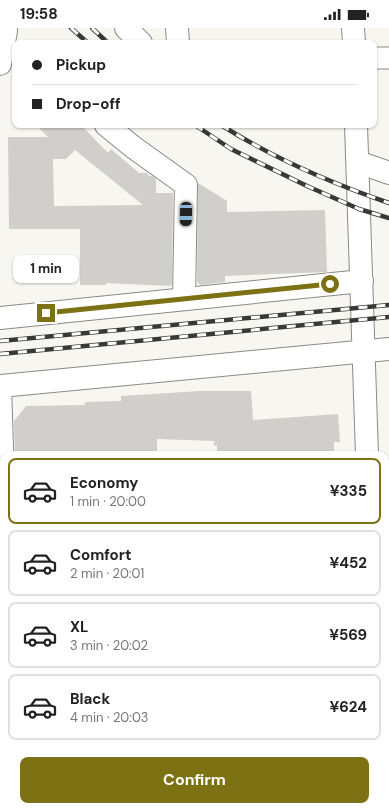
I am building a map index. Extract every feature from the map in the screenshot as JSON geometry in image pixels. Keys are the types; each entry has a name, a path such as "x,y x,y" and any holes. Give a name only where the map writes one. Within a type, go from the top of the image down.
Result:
{"street":[{"path":"4,28 6,31 4,57"},
{"path":"126,28 138,40"},
{"path":"177,28 178,40"},
{"path":"353,28 354,40"},
{"path":"377,58 389,58"},
{"path":"110,128 133,147 186,185 184,299"},
{"path":"356,128 365,351 367,451"},
{"path":"358,162 389,173"},
{"path":"0,318 362,281"},
{"path":"2,451 0,386 389,349"}],"building":[{"path":"39,128 84,128 108,153 111,149 139,173 147,173 149,176 156,179 156,193 173,193 172,284 170,286 106,283 106,285 80,285 80,229 9,229 8,137 48,137","holes":["75,150 143,205 54,206 53,159 66,159"]},
{"path":"198,183 227,201 227,212 325,210 327,272 225,276 225,282 200,285 197,282"},
{"path":"200,391 251,391 253,420 338,414 340,442 334,442 334,451 217,451 217,445 214,446 214,441 157,439 157,451 15,451 14,421 26,406 85,405 85,402 121,401 121,396"}],"railway":[{"path":"71,28 85,40"},
{"path":"92,28 105,40"},
{"path":"200,128 231,149 307,186 359,209 389,218"},
{"path":"226,128 261,148 303,169 389,203"},
{"path":"0,341 389,305"},
{"path":"0,354 389,317"}],"route":[{"path":"46,313 330,284"}]}
